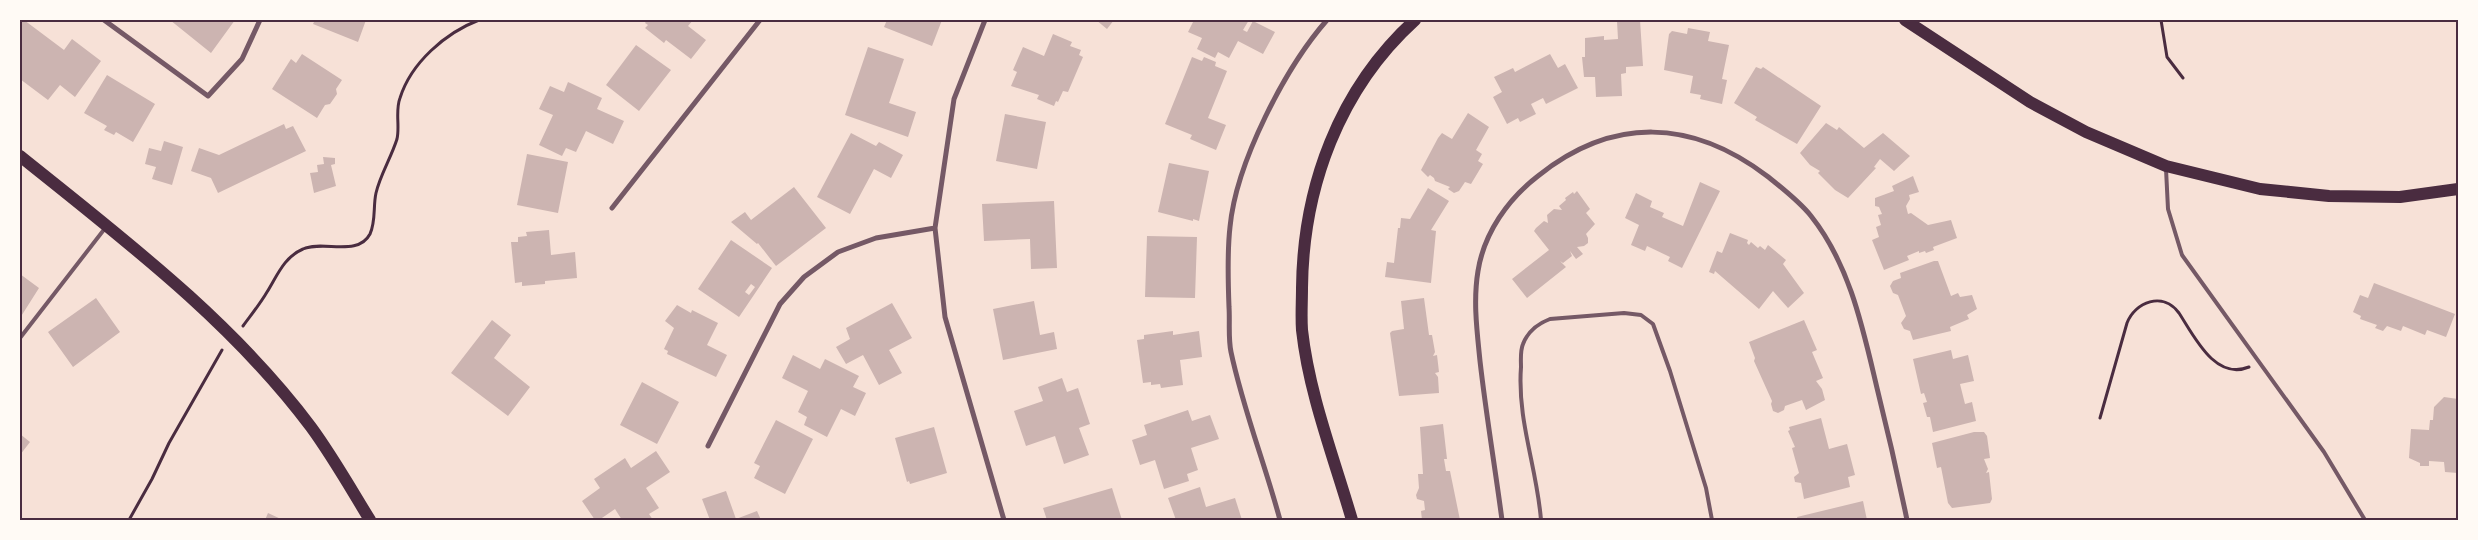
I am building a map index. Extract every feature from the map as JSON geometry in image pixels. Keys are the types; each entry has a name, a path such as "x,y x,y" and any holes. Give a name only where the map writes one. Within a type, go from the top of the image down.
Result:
{"main road":[{"path":"1352,520 1310,376 1302,328 1304,241 1308,212 1315,185 1332,136 1363,80 1390,46 1415,20"},
{"path":"1905,20 2030,102 2086,132 2166,166 2260,189 2328,196 2400,197 2458,189"},
{"path":"20,156 107,226 192,300 242,348 288,399 331,456 370,520"}],"street":[{"path":"104,20 208,96 242,59 260,20"},
{"path":"612,208 760,20"},
{"path":"985,20 954,99 935,228 945,317 1004,520"},
{"path":"1280,520 1255,442 1231,350 1228,288 1230,226 1242,172 1264,123 1289,75 1327,20"},
{"path":"1502,520 1484,401 1475,316 1477,272 1483,251 1494,227 1509,203 1554,163 1586,147 1624,133 1658,132 1689,135 1718,145 1745,159 1784,189 1811,216 1833,250 1850,287 1871,363 1907,520"},
{"path":"708,446 780,304 804,277 845,249 876,238 935,228"}],"lane":[{"path":"2166,166 2168,209 2182,256 2324,452 2365,520"},
{"path":"20,338 107,226"},
{"path":"1541,520 1534,467 1524,431 1520,398 1522,345 1530,331 1539,323 1550,319 1624,313 1641,315 1653,324 1670,371 1706,488 1712,520"}],"path":[{"path":"241,328 268,291 280,269 301,249 310,246 353,246 362,243 370,234 378,187 397,137 400,98 409,78 420,62 437,46 467,24 479,20"},
{"path":"2161,20 2167,56 2183,78"},
{"path":"2100,418 2130,314 2145,302 2154,300 2172,306 2215,362 2234,370 2244,369 2259,363"},
{"path":"129,520 152,479 169,443 225,347"}],"building":[{"path":"20,20 24,20 64,50 72,39 101,61 75,97 60,85 48,100 20,79"},
{"path":"170,20 235,20 211,53"},
{"path":"315,20 366,20 358,42 313,24"},
{"path":"647,20 693,20 688,26 706,40 691,59 666,40 664,43 645,28 648,25 645,23"},
{"path":"887,20 942,20 932,46 884,27"},
{"path":"1096,20 1114,20 1107,29"},
{"path":"1194,20 1249,20 1243,30 1247,32 1253,21 1275,32 1263,54 1238,41 1229,58 1218,52 1215,58 1197,49 1202,38 1188,32"},
{"path":"1640,20 1643,66 1626,67 1626,73 1621,74 1622,96 1596,97 1595,77 1584,77 1582,57 1585,57 1585,38 1604,36 1604,40 1618,39 1617,21"},
{"path":"1688,28 1710,32 1708,41 1729,45 1722,79 1727,80 1722,104 1700,99 1701,95 1690,93 1693,76 1664,70 1669,34 1672,31 1687,34"},
{"path":"1053,34 1072,42 1070,46 1081,50 1079,55 1083,57 1068,92 1063,91 1054,106 1037,99 1039,95 1011,86 1017,72 1013,70 1023,47 1044,56"},
{"path":"636,45 671,70 639,111 606,85"},
{"path":"868,47 904,59 889,103 916,112 908,137 845,115"},
{"path":"302,54 342,80 336,89 337,94 330,104 325,105 317,118 272,89 291,59 296,63"},
{"path":"1550,54 1558,68 1565,64 1578,88 1546,104 1543,98 1531,104 1536,114 1520,122 1518,118 1507,124 1493,97 1502,92 1494,77 1513,68 1515,72"},
{"path":"1192,57 1202,61 1204,57 1216,62 1215,66 1227,71 1208,118 1226,125 1216,150 1190,139 1192,135 1165,124"},
{"path":"1756,67 1761,69 1763,67 1821,106 1797,144 1755,120 1757,117 1734,103"},
{"path":"107,75 155,104 133,142 116,132 114,135 104,130 107,126 84,113"},
{"path":"568,82 602,98 597,109 624,121 613,144 586,131 576,152 566,148 562,156 539,145 553,115 539,109 550,86 564,92"},
{"path":"1468,113 1489,127 1476,150 1482,154 1478,161 1483,164 1471,184 1465,182 1459,191 1454,193 1448,189 1450,187 1435,181 1430,175 1428,177 1421,170 1442,133 1452,139"},
{"path":"1005,114 1046,122 1037,169 996,161"},
{"path":"1826,123 1837,130 1839,127 1864,148 1883,133 1910,156 1894,171 1880,159 1874,167 1876,168 1848,198 1835,190 1818,173 1820,171 1810,165 1800,153"},
{"path":"284,124 286,129 293,126 306,151 218,193 211,178 191,171 199,148 219,155"},
{"path":"851,133 876,146 879,142 903,155 891,178 874,169 850,214 817,197"},
{"path":"164,141 183,147 172,185 152,179 156,167 145,164 149,148 161,151"},
{"path":"527,154 568,162 558,213 517,205"},
{"path":"323,157 335,158 335,164 331,165 336,186 314,193 310,173 318,172 317,165 324,164"},
{"path":"1169,163 1209,171 1199,221 1158,212"},
{"path":"1913,176 1919,192 1909,195 1910,199 1906,206 1908,214 1911,213 1928,225 1951,220 1957,238 1933,247 1934,250 1926,253 1925,251 1919,253 1919,251 1907,256 1909,260 1884,270 1872,240 1879,237 1876,227 1881,225 1878,215 1882,214 1879,207 1875,206 1875,198 1894,191 1892,186"},
{"path":"1700,182 1720,191 1682,268 1668,261 1670,257 1647,246 1645,251 1631,245 1639,225 1625,218 1636,193 1652,201 1650,207 1664,213 1662,217 1683,226"},
{"path":"794,187 826,228 776,266 758,243 731,222 745,212 751,220"},
{"path":"1428,188 1449,201 1431,230 1436,231 1431,283 1385,277 1387,262 1394,263 1401,218 1410,219"},
{"path":"1577,191 1590,209 1586,213 1595,224 1586,234 1588,243 1577,247 1583,254 1576,259 1570,251 1572,256 1563,263 1560,261 1566,267 1527,298 1512,279 1549,250 1534,231 1544,221 1548,223 1547,215 1554,209 1562,210 1559,206 1566,200 1565,198"},
{"path":"1054,201 1057,268 1031,269 1030,239 984,241 982,204"},
{"path":"549,230 551,255 575,252 577,278 545,281 545,284 522,286 522,282 515,283 511,242 518,242 518,237 527,236 526,232"},
{"path":"1730,233 1748,240 1747,243 1749,245 1751,242 1758,248 1760,246 1765,250 1768,245 1786,260 1783,264 1804,293 1788,308 1773,291 1759,309 1715,271 1714,274 1709,272 1717,251 1722,253"},
{"path":"1147,236 1197,237 1195,298 1145,297"},
{"path":"731,240 772,268 739,317 698,289","holes":["751,284 755,287 749,295 745,292"]},
{"path":"1938,261 1951,296 1958,293 1960,297 1972,295 1977,309 1967,315 1969,319 1950,327 1951,331 1913,340 1910,331 1904,329 1901,323 1906,316 1898,295 1893,293 1890,286 1893,281 1901,278 1900,273"},
{"path":"20,274 39,288 20,318"},
{"path":"2374,283 2455,314 2446,337 2427,330 2425,335 2403,326 2401,331 2387,326 2383,331 2375,328 2377,325 2360,319 2361,316 2353,312 2360,295 2368,298"},
{"path":"96,298 120,332 73,367 48,332"},
{"path":"1424,298 1429,335 1432,335 1435,352 1433,356 1437,355 1439,372 1435,373 1438,377 1439,393 1399,396 1390,333 1404,329 1401,301"},
{"path":"1034,301 1040,335 1054,332 1057,349 1003,360 993,309"},
{"path":"892,303 912,338 889,350 902,373 879,385 863,355 846,364 836,347 850,339 846,328"},
{"path":"677,305 691,313 692,310 718,323 707,345 727,355 716,377 667,354 668,351 664,349 674,328 665,321"},
{"path":"492,320 511,335 494,358 530,387 508,416 451,373"},
{"path":"1804,320 1817,350 1812,352 1823,378 1816,381 1822,389 1825,400 1806,410 1802,400 1785,406 1784,410 1778,413 1773,411 1772,401 1754,361 1755,358 1749,342"},
{"path":"1173,331 1173,335 1199,331 1202,357 1180,360 1183,385 1161,388 1160,384 1151,385 1151,382 1143,383 1137,340 1144,339 1144,335"},
{"path":"1951,350 1953,359 1968,355 1974,381 1960,384 1965,404 1972,402 1976,421 1933,432 1930,417 1927,417 1923,403 1927,402 1924,393 1921,394 1913,359"},
{"path":"793,355 820,369 825,359 859,376 853,387 866,393 855,416 841,409 827,437 804,425 807,417 798,412 808,391 782,378"},
{"path":"1062,378 1067,392 1078,388 1090,424 1079,428 1089,455 1064,464 1055,436 1026,446 1014,411 1043,401 1038,387"},
{"path":"642,382 679,402 657,444 620,425"},
{"path":"2444,397 2458,399 2458,473 2445,472 2444,462 2429,461 2429,466 2420,466 2420,463 2409,458 2411,429 2429,430 2430,420 2433,420 2434,407"},
{"path":"1188,410 1192,421 1210,415 1219,439 1191,448 1198,470 1187,474 1189,481 1164,489 1155,460 1140,465 1132,440 1147,435 1144,425"},
{"path":"1821,418 1829,449 1847,444 1855,475 1848,477 1850,487 1804,499 1801,483 1795,482 1794,477 1799,473 1792,448 1795,447 1788,431 1790,430 1789,427"},
{"path":"776,420 813,439 785,494 754,478 760,466 754,463"},
{"path":"1443,424 1447,459 1444,459 1446,471 1450,471 1460,520 1422,520 1421,511 1425,510 1424,501 1417,499 1416,495 1419,488 1418,474 1423,474 1420,427"},
{"path":"934,427 947,473 910,484 909,481 907,482 895,438"},
{"path":"1974,432 1984,432 1987,436 1990,458 1984,459 1988,469 1986,473 1989,472 1992,499 1990,503 1952,508 1948,503 1941,467 1937,468 1932,443"},
{"path":"20,434 30,442 20,455"},
{"path":"656,451 670,472 646,488 659,508 649,514 653,520 622,520 615,509 599,520 595,520 582,501 600,488 594,479 625,458 631,468"},
{"path":"1200,487 1206,507 1235,498 1242,520 1176,520 1168,498"},
{"path":"1112,488 1122,520 1047,520 1043,508"},
{"path":"726,491 736,519 757,511 761,520 710,520 702,499"},
{"path":"1863,501 1867,520 1798,520 1797,517"},
{"path":"268,513 283,520 265,520"}]}
